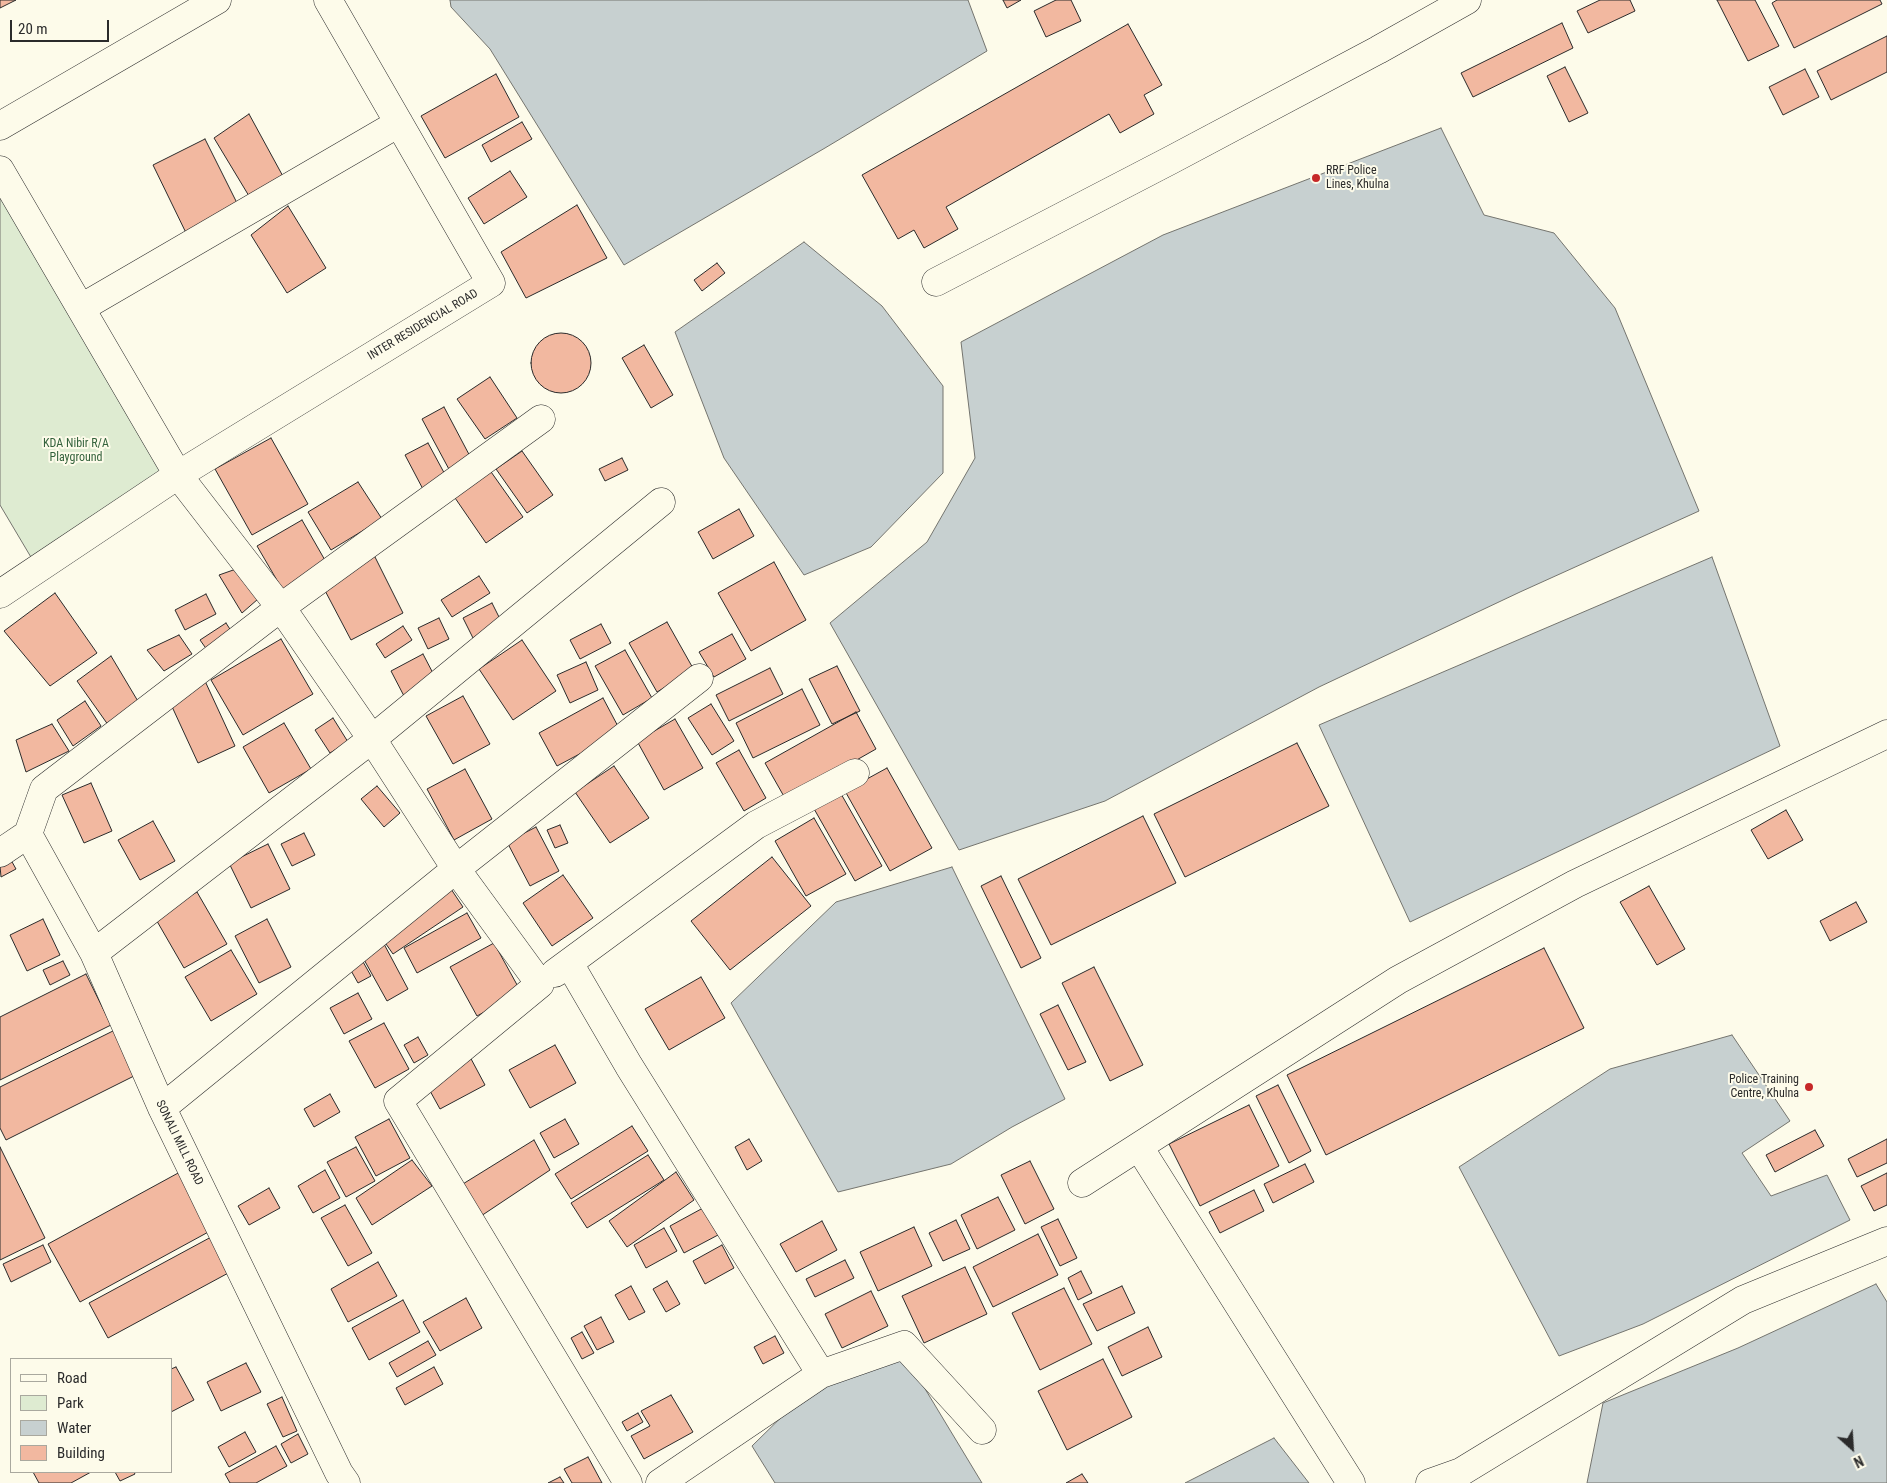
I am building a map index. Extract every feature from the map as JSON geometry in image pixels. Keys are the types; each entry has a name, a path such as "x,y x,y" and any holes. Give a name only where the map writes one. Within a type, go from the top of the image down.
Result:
{"street":[{"path":"0,126 216,0"},
{"name":"INTER RESIDENCIAL ROAD","path":"178,475 491,283 328,0"},
{"path":"936,282 1171,160 1378,50 1467,0"},
{"path":"81,308 399,123"},
{"path":"0,170 178,475 280,608 372,738 456,869 540,984"},
{"path":"0,852 28,834 44,790 280,608 541,419"},
{"path":"0,594 178,475"},
{"path":"94,954 372,738 661,502"},
{"path":"162,1108 456,869 699,678"},
{"path":"1082,1184 1398,980 1575,884 1887,734"},
{"path":"628,1483 398,1101 540,984 756,825 855,773"},
{"name":"SONALI MILL ROAD","path":"28,834 94,954 162,1108 339,1473 346,1483"},
{"path":"569,963 629,1066 821,1374"},
{"path":"1140,1147 1351,1483"},
{"path":"1430,1483 1461,1472 1742,1300 1887,1241"},
{"path":"660,1483 821,1374 904,1345 982,1430"}],"green space":[{"name":"KDA Nibir R/A Playground","path":"0,170 178,475 38,569 0,505"}],"water":[{"path":"450,0 968,0 987,51 624,265 490,49 451,7"},
{"path":"1441,128 1484,215 1554,233 1615,308 1699,511 1520,592 1319,687 1105,801 959,850 830,623 927,542 975,458 961,342 1163,235"},
{"path":"804,242 882,306 943,386 943,473 871,547 804,575 724,458 675,332"},
{"path":"1712,557 1780,746 1410,922 1319,725"},
{"path":"952,867 1065,1099 1012,1127 951,1164 838,1192 731,1003 836,902"},
{"path":"1732,1035 1790,1121 1742,1153 1771,1196 1827,1175 1850,1220 1643,1324 1559,1356 1459,1167 1610,1069"},
{"path":"1876,1284 1887,1302 1887,1483 1587,1483 1603,1403 1738,1348"},
{"path":"904,1354 982,1483 775,1483 752,1446 809,1390"},
{"path":"1274,1438 1309,1483 1185,1483"}],"building":[{"path":"0,0 16,0 0,8"},
{"path":"1003,0 1021,0 1007,8"},
{"path":"1056,0 1071,0 1081,21 1046,37 1034,11"},
{"path":"1600,0 1630,0 1635,11 1588,33 1577,11"},
{"path":"1717,0 1755,0 1779,46 1748,61"},
{"path":"1777,0 1880,0 1882,4 1794,48 1772,3"},
{"path":"1562,23 1573,48 1473,97 1461,73"},
{"path":"1128,24 1162,85 1144,95 1154,114 1120,133 1109,114 946,207 958,229 924,248 914,230 898,239 862,175"},
{"path":"1887,36 1887,72 1831,100 1817,71"},
{"path":"1565,67 1588,113 1569,122 1547,76"},
{"path":"1805,69 1819,97 1783,115 1769,87"},
{"path":"496,74 519,117 445,158 421,116"},
{"path":"249,114 285,180 252,201 214,138"},
{"path":"522,122 532,139 491,162 482,145"},
{"path":"205,139 242,213 189,239 153,165"},
{"path":"510,171 527,197 484,224 468,198"},
{"path":"577,205 607,258 526,298 501,252"},
{"path":"288,206 326,268 287,293 251,235"},
{"path":"717,263 725,273 702,291 694,280"},
{"path":"555,333 567,333 578,338 586,346 591,357 589,375 578,388 567,393 555,393 544,388 536,380 531,369 531,357 536,346 544,338"},
{"path":"644,345 673,395 651,408 622,358"},
{"path":"490,377 517,418 485,439 457,399"},
{"path":"444,407 473,462 451,473 422,419"},
{"path":"271,438 308,504 252,535 215,469"},
{"path":"428,443 448,480 425,493 405,455"},
{"path":"522,451 553,495 527,513 496,469"},
{"path":"622,458 628,470 605,481 599,469"},
{"path":"489,469 523,517 486,543 453,495"},
{"path":"358,482 382,519 331,550 308,512"},
{"path":"739,509 754,536 713,559 698,532"},
{"path":"302,520 330,569 285,594 257,546"},
{"path":"374,555 403,613 351,640 321,583"},
{"path":"774,562 806,620 751,651 718,593"},
{"path":"239,568 258,599 242,613 219,575"},
{"path":"479,576 490,593 452,617 441,600"},
{"path":"55,593 97,653 50,686 4,631"},
{"path":"206,594 216,614 185,630 175,610"},
{"path":"492,603 502,623 473,638 463,618"},
{"path":"439,618 449,639 428,649 418,628"},
{"path":"667,622 694,670 657,692 629,643"},
{"path":"226,623 235,637 210,654 200,640"},
{"path":"601,624 611,643 580,659 570,640"},
{"path":"403,626 412,640 385,658 376,644"},
{"path":"732,634 746,659 714,677 699,652"},
{"path":"179,635 192,654 164,671 147,650"},
{"path":"281,639 313,694 243,735 211,680"},
{"path":"522,640 556,691 513,720 479,669"},
{"path":"625,650 652,698 623,715 595,666"},
{"path":"423,654 436,679 404,696 391,671"},
{"path":"111,656 142,708 111,729 77,681"},
{"path":"586,662 598,690 570,703 557,675"},
{"path":"837,666 860,711 832,724 809,679"},
{"path":"770,668 783,694 729,721 716,695"},
{"path":"205,681 235,746 198,763 168,698"},
{"path":"802,689 820,725 753,758 736,723"},
{"path":"463,696 490,744 453,764 426,716"},
{"path":"603,698 621,732 557,766 539,733"},
{"path":"85,701 101,726 73,746 57,720"},
{"path":"711,704 734,741 712,755 688,718"},
{"path":"856,712 876,749 786,800 765,763"},
{"path":"333,718 348,742 330,753 315,730"},
{"path":"675,719 703,768 664,790 637,741"},
{"path":"284,723 311,769 269,793 243,747"},
{"path":"52,724 69,751 26,772 16,740"},
{"path":"1297,743 1329,806 1185,877 1154,814"},
{"path":"739,750 766,798 744,811 716,763"},
{"path":"614,766 649,818 610,843 575,792"},
{"path":"887,768 932,848 890,871 845,791"},
{"path":"465,769 492,819 454,840 427,789"},
{"path":"91,783 112,831 84,843 62,795"},
{"path":"377,786 400,813 384,827 361,799"},
{"path":"840,792 882,866 855,881 813,807"},
{"path":"1786,810 1803,840 1768,859 1751,830"},
{"path":"1143,816 1176,883 1051,945 1018,879"},
{"path":"814,818 846,874 806,896 775,841"},
{"path":"153,821 175,861 140,880 118,840"},
{"path":"560,825 568,843 555,848 547,830"},
{"path":"536,827 559,871 530,886 507,842"},
{"path":"304,833 315,855 292,866 281,844"},
{"path":"268,844 290,889 251,908 229,863"},
{"path":"772,857 811,906 730,970 691,921"},
{"path":"11,860 16,869 1,877 0,866"},
{"path":"563,875 593,918 552,946 523,903"},
{"path":"1001,876 1041,958 1021,968 981,886"},
{"path":"449,886 463,907 393,954 379,934"},
{"path":"1649,886 1685,949 1657,965 1620,902"},
{"path":"197,892 227,944 184,968 154,916"},
{"path":"1856,902 1867,922 1830,941 1820,921"},
{"path":"467,913 481,938 417,973 404,948"},
{"path":"43,919 60,955 27,971 10,935"},
{"path":"267,919 291,967 259,983 235,936"},
{"path":"494,943 521,992 477,1016 450,967"},
{"path":"384,944 408,989 387,1001 362,956"},
{"path":"1544,948 1584,1028 1326,1155 1287,1075"},
{"path":"231,950 257,994 211,1021 185,977"},
{"path":"362,960 371,976 358,983 349,967"},
{"path":"63,961 70,975 50,985 43,970"},
{"path":"1094,967 1143,1065 1110,1081 1062,983"},
{"path":"86,974 111,1025 0,1080 0,1017"},
{"path":"701,977 725,1018 669,1050 645,1009"},
{"path":"358,993 372,1019 344,1034 330,1008"},
{"path":"1058,1005 1086,1062 1068,1070 1040,1014"},
{"path":"384,1023 409,1069 375,1088 349,1041"},
{"path":"119,1028 140,1073 6,1140 0,1128 0,1087"},
{"path":"418,1037 428,1055 414,1063 404,1045"},
{"path":"555,1045 576,1083 530,1108 509,1070"},
{"path":"469,1055 485,1085 440,1109 424,1080"},
{"path":"1278,1085 1311,1151 1289,1163 1256,1096"},
{"path":"330,1094 340,1112 314,1127 304,1109"},
{"path":"1249,1105 1279,1166 1200,1206 1169,1144"},
{"path":"389,1119 410,1158 376,1176 355,1137"},
{"path":"565,1119 579,1144 554,1158 540,1133"},
{"path":"632,1126 648,1151 571,1199 555,1174"},
{"path":"1815,1130 1824,1146 1775,1172 1766,1155"},
{"path":"749,1139 762,1161 747,1170 735,1147"},
{"path":"1887,1139 1887,1163 1857,1177 1848,1159"},
{"path":"534,1140 550,1170 478,1218 458,1187"},
{"path":"0,1147 45,1238 0,1260"},
{"path":"356,1147 375,1181 346,1197 327,1162"},
{"path":"648,1155 664,1180 587,1228 571,1203"},
{"path":"412,1160 432,1186 372,1225 356,1198"},
{"path":"1030,1161 1054,1209 1025,1224 1001,1175"},
{"path":"1305,1164 1314,1182 1273,1203 1264,1184"},
{"path":"325,1170 340,1198 313,1213 298,1186"},
{"path":"180,1172 212,1230 80,1302 48,1244"},
{"path":"676,1172 694,1200 627,1247 609,1221"},
{"path":"1887,1173 1887,1205 1874,1211 1861,1186"},
{"path":"269,1188 280,1208 249,1225 238,1206"},
{"path":"1254,1190 1264,1211 1220,1233 1209,1212"},
{"path":"998,1197 1015,1230 977,1249 961,1215"},
{"path":"345,1205 372,1253 348,1266 321,1218"},
{"path":"703,1208 718,1235 684,1253 670,1226"},
{"path":"1058,1219 1077,1258 1060,1266 1041,1227"},
{"path":"956,1220 970,1249 943,1261 929,1233"},
{"path":"822,1221 837,1250 796,1272 780,1244"},
{"path":"914,1227 932,1266 878,1291 860,1252"},
{"path":"664,1228 677,1251 646,1268 634,1245"},
{"path":"1038,1234 1058,1275 993,1307 973,1267"},
{"path":"213,1236 232,1271 108,1338 89,1303"},
{"path":"43,1245 51,1262 11,1282 3,1264"},
{"path":"722,1245 734,1268 705,1284 693,1261"},
{"path":"845,1260 854,1278 815,1297 806,1279"},
{"path":"378,1262 397,1296 348,1322 331,1289"},
{"path":"965,1267 987,1314 924,1343 902,1296"},
{"path":"1081,1271 1092,1293 1078,1300 1068,1278"},
{"path":"667,1281 680,1304 666,1312 653,1289"},
{"path":"631,1286 645,1312 629,1320 615,1295"},
{"path":"1122,1286 1135,1313 1097,1331 1083,1304"},
{"path":"1064,1288 1092,1344 1040,1370 1012,1313"},
{"path":"871,1291 888,1326 842,1348 825,1314"},
{"path":"466,1298 482,1328 440,1351 423,1322"},
{"path":"403,1300 420,1332 369,1360 352,1328"},
{"path":"601,1317 614,1342 597,1350 584,1326"},
{"path":"1148,1327 1162,1357 1122,1376 1108,1347"},
{"path":"582,1332 594,1353 582,1359 571,1338"},
{"path":"775,1336 784,1353 763,1364 754,1347"},
{"path":"428,1341 436,1355 397,1377 389,1363"},
{"path":"1103,1359 1132,1417 1067,1450 1038,1391"},
{"path":"246,1363 261,1392 221,1411 207,1382"},
{"path":"176,1367 194,1400 172,1411 172,1369"},
{"path":"434,1367 443,1384 405,1405 396,1388"},
{"path":"671,1395 693,1432 644,1459 631,1436 650,1426 641,1411"},
{"path":"282,1397 297,1431 283,1437 267,1404"},
{"path":"638,1413 643,1422 627,1431 622,1422"},
{"path":"245,1432 256,1452 229,1467 218,1447"},
{"path":"298,1434 308,1454 291,1463 281,1444"},
{"path":"276,1446 287,1466 256,1483 230,1483 225,1474"},
{"path":"588,1457 602,1483 572,1483 564,1469"},
{"path":"34,1473 89,1473 71,1483 39,1483"},
{"path":"116,1473 134,1473 135,1474 120,1481"},
{"path":"1082,1474 1088,1483 1066,1483"},
{"path":"560,1477 564,1483 548,1483"}],"place":[{"name":"RRF Police Lines, Khulna","path":"1316,178"},
{"name":"Police Training Centre, Khulna","path":"1809,1087"}]}
